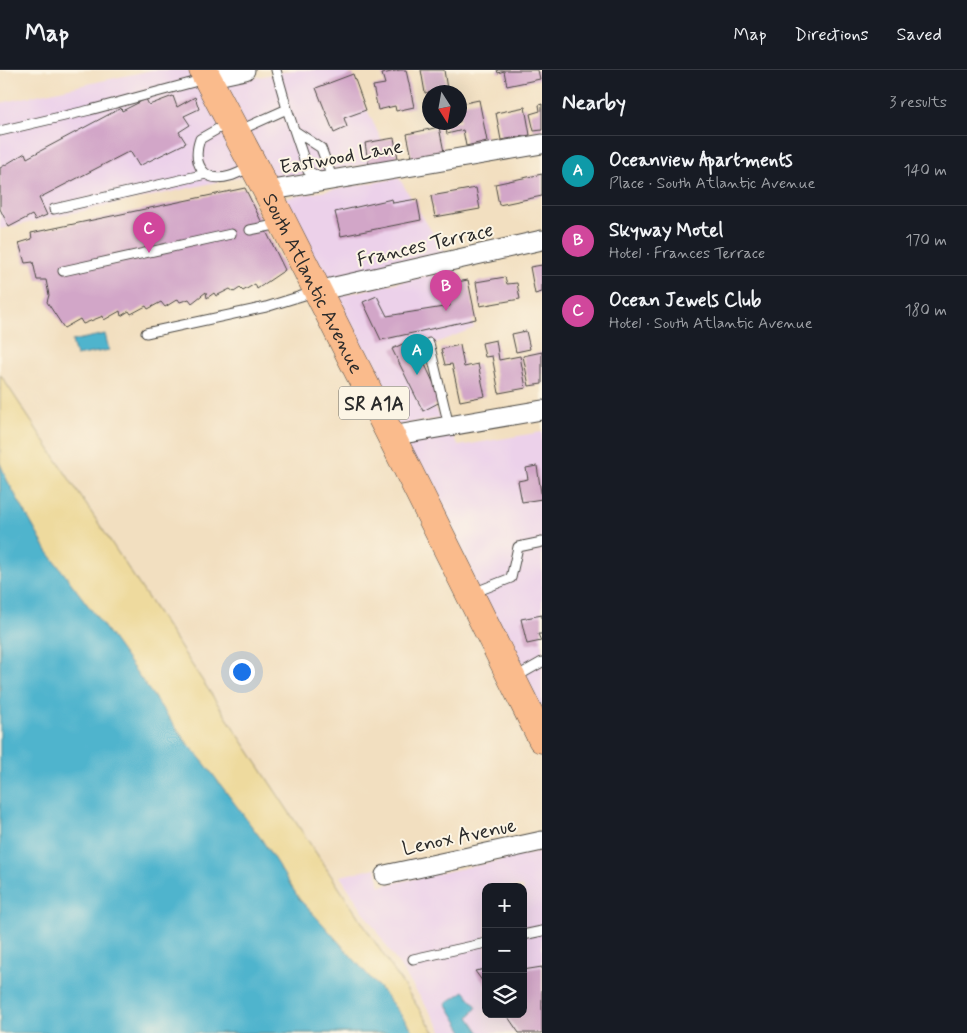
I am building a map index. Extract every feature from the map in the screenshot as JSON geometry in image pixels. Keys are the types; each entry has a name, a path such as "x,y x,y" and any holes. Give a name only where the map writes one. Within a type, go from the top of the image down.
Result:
{"main road":[{"name":"South Atlantic Avenue","path":"205,74 267,191 541,735"}],"street":[{"path":"205,74 246,70"},
{"name":"Eastwood Lane","path":"267,191 542,144"},
{"name":"Frances Terrace","path":"317,291 542,240"},
{"path":"391,436 542,410"},
{"name":"Lenox Avenue","path":"385,875 542,841"}],"lane":[{"path":"276,70 308,171 330,180"},
{"path":"0,131 90,110 205,74"},
{"path":"254,166 230,176 218,178 206,174 200,169 196,149 200,139 288,108"},
{"path":"295,131 321,148 330,180"},
{"path":"54,209 206,174"},
{"path":"250,230 283,223"},
{"path":"63,271 231,234"},
{"path":"146,333 266,307 317,291"},
{"path":"429,343 450,426"},
{"path":"470,594 511,578 518,547 542,542"},
{"path":"512,679 542,662"},
{"path":"527,934 542,931"},
{"path":"413,959 482,944"}],"shaded area":[{"path":"152,70 193,70 249,175 0,229 0,103"},
{"path":"292,70 348,70 391,160 271,181 221,85"},
{"path":"399,178 445,253 321,280 280,199"},
{"path":"456,269 461,279 474,328 403,356 441,418 395,426 330,298"},
{"path":"542,432 542,720 404,444 452,435 459,446"},
{"path":"542,851 542,1033 444,1033 340,876 376,868 380,886"}],"sand":[{"path":"0,374 435,1033 221,1033 0,690"}],"water":[{"path":"105,334 109,350 76,356 72,341"},
{"path":"0,463 7,480 47,551 184,739 262,840 300,900 383,992 415,1033 0,1033"},
{"path":"464,991 477,1007 469,1017 480,1033 464,1033 446,1003"}],"building":[{"path":"406,70 414,107 396,111 395,106 378,110 373,86 385,84 382,74"},
{"path":"421,70 444,70 446,85 424,85"},
{"path":"497,70 538,70 540,79 507,86 504,71 498,73"},
{"path":"353,74 366,110 344,118 347,127 334,133 316,88"},
{"path":"173,96 177,107 195,97 199,109 184,116 190,125 179,132 186,143 139,166 130,151 39,198 47,215 35,220 32,215 9,227 0,209 0,168 25,153 27,158 121,108 122,111 146,99 149,105"},
{"path":"479,100 487,141 466,146 463,130 467,130 467,103"},
{"path":"542,104 542,130 534,131 530,114 540,111 539,105"},
{"path":"525,107 530,135 501,140 496,113"},
{"path":"425,130 440,130 444,152 412,158 407,134"},
{"path":"446,130 463,130 447,134"},
{"path":"394,138 399,163 369,168 365,143"},
{"path":"542,174 542,196 499,205 495,184"},
{"path":"245,188 285,270 257,289 255,284 243,291 240,288 234,292 230,289 216,296 214,293 207,298 206,292 192,303 189,299 180,302 178,299 165,307 161,302 148,309 146,306 131,314 129,311 121,316 120,311 104,320 103,316 83,324 80,319 64,328 47,302 49,295 46,280 37,280 33,262 25,263 19,243 32,239 31,233"},
{"path":"476,188 480,209 435,217 431,196"},
{"path":"392,199 393,203 417,199 421,220 341,236 335,212"},
{"path":"542,265 542,292 535,294 530,267"},
{"path":"505,277 507,284 517,283 520,299 480,306 476,282"},
{"path":"468,280 476,319 381,340 363,302 377,296 387,316 450,306 446,284"},
{"path":"526,331 530,349 516,352 512,334"},
{"path":"413,339 442,401 423,411 392,349"},
{"path":"496,340 499,360 520,356 526,388 499,393 492,356 485,357 482,343"},
{"path":"460,345 464,367 478,364 485,396 460,401 452,364 445,365 441,349"},
{"path":"542,352 542,384 529,386 523,356"},
{"path":"537,466 542,499 522,502 518,481 528,479 526,468"},
{"path":"542,615 542,634 538,634 541,641 527,644 521,619"},
{"path":"542,967 542,1033 519,1033 509,1018 527,1018 527,969"},
{"path":"482,970 482,981 475,971"}],"place":[{"name":"Ocean Jewels Club","path":"149,253"},
{"name":"Skyway Motel","path":"446,311"},
{"name":"Oceanview Apartments","path":"417,375"}]}
